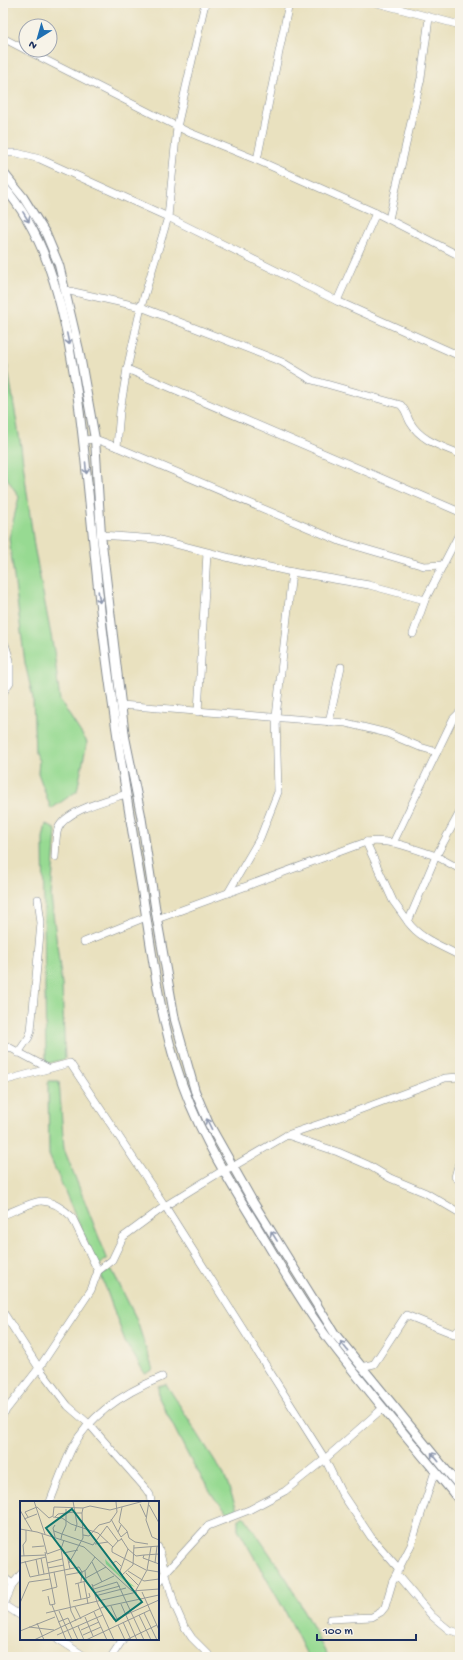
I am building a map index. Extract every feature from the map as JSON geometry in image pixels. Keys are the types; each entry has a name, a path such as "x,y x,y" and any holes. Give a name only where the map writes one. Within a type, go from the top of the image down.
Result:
{"street":[{"path":"117,447 120,411 127,369 141,307 168,217 177,126 205,3"},
{"path":"257,160 289,3"},
{"path":"377,3 460,25"},
{"path":"389,219 421,78 429,18"},
{"path":"3,38 18,46"},
{"path":"42,58 177,126 376,212 460,254"},
{"path":"3,154 17,153 40,158 168,217 337,301 460,356"},
{"path":"3,172 27,203 46,234 59,265 79,350 94,439 101,535 125,737 141,815 157,920 175,1020 185,1060 195,1091 209,1124 253,1202 332,1329 361,1368 460,1488"},
{"path":"3,186 26,217 38,239 50,268 70,352 84,440 92,537 102,626 126,794 161,1001 175,1063 185,1093 198,1124 222,1171 327,1338 460,1501"},
{"path":"337,301 376,212"},
{"path":"66,290 141,307 282,362 312,380 401,405 407,412 409,421 422,437 430,442 460,454"},
{"path":"127,369 460,512"},
{"path":"84,440 94,439 117,447 342,542 424,566 443,565"},
{"path":"413,634 425,600 460,532"},
{"path":"101,535 156,539 207,553 292,572 369,585 425,600"},
{"path":"198,712 207,553"},
{"path":"228,893 260,838 278,792 276,718 292,572"},
{"path":"3,694 10,682 10,660 5,644"},
{"path":"329,722 341,667"},
{"path":"121,705 346,723 386,733 420,747 437,752"},
{"path":"393,843 453,719 460,712"},
{"path":"55,857 58,829 69,815 126,794"},
{"path":"408,922 436,856 460,812"},
{"path":"157,920 366,842 374,841 393,843 436,856 460,869"},
{"path":"366,842 393,901 414,930 423,937 460,956"},
{"path":"18,1053 29,1037 31,1031 41,923 38,899"},
{"path":"84,942 146,917"},
{"path":"3,1044 48,1068"},
{"path":"3,1080 70,1063 165,1206 324,1459 341,1492 371,1537 399,1569"},
{"path":"3,1414 39,1368 91,1290 98,1271 112,1260 123,1237 165,1206 222,1171 234,1166 287,1135 445,1078 460,1077"},
{"path":"287,1135 338,1152 368,1165 390,1178 426,1193 460,1213"},
{"path":"460,1160 455,1177 460,1181"},
{"path":"3,1215 41,1201 65,1210 72,1216 98,1271"},
{"path":"3,1312 39,1368 68,1406 89,1424 146,1489 150,1495 151,1501"},
{"path":"361,1368 374,1364 406,1315 454,1334 460,1329"},
{"path":"50,1501 73,1448 89,1424 120,1399 147,1383 162,1377"},
{"path":"159,1582 165,1573 208,1526 249,1510 285,1491 383,1408"},
{"path":"330,1619 372,1617 381,1612 385,1607 393,1580 411,1545 435,1471"},
{"path":"159,1551 165,1573 184,1626 192,1638 211,1657"},
{"path":"20,1575 13,1584 4,1606 20,1615"},
{"path":"393,1580 398,1576 432,1616 449,1630 460,1633"},
{"path":"3,1577 13,1584"},
{"path":"60,1640 86,1657"},
{"path":"111,1657 122,1640"}],"green space":[{"path":"3,289 6,297 4,346 21,447 34,546 54,651 60,701 87,742 77,791 51,809 38,773 39,761 35,753 33,698 25,663 9,538 19,497 3,472"},
{"path":"46,824 56,830 51,897 62,985 65,1059 46,1064 43,838"},
{"path":"48,1081 59,1081 64,1149 107,1258 98,1267 49,1155"},
{"path":"112,1270 136,1318 153,1370 145,1374 125,1341 101,1275"},
{"path":"166,1384 224,1475 237,1509 229,1513 215,1499 190,1459 159,1398 158,1386"},
{"path":"244,1516 288,1581 328,1657 308,1657 285,1611 238,1529 238,1520"}]}
